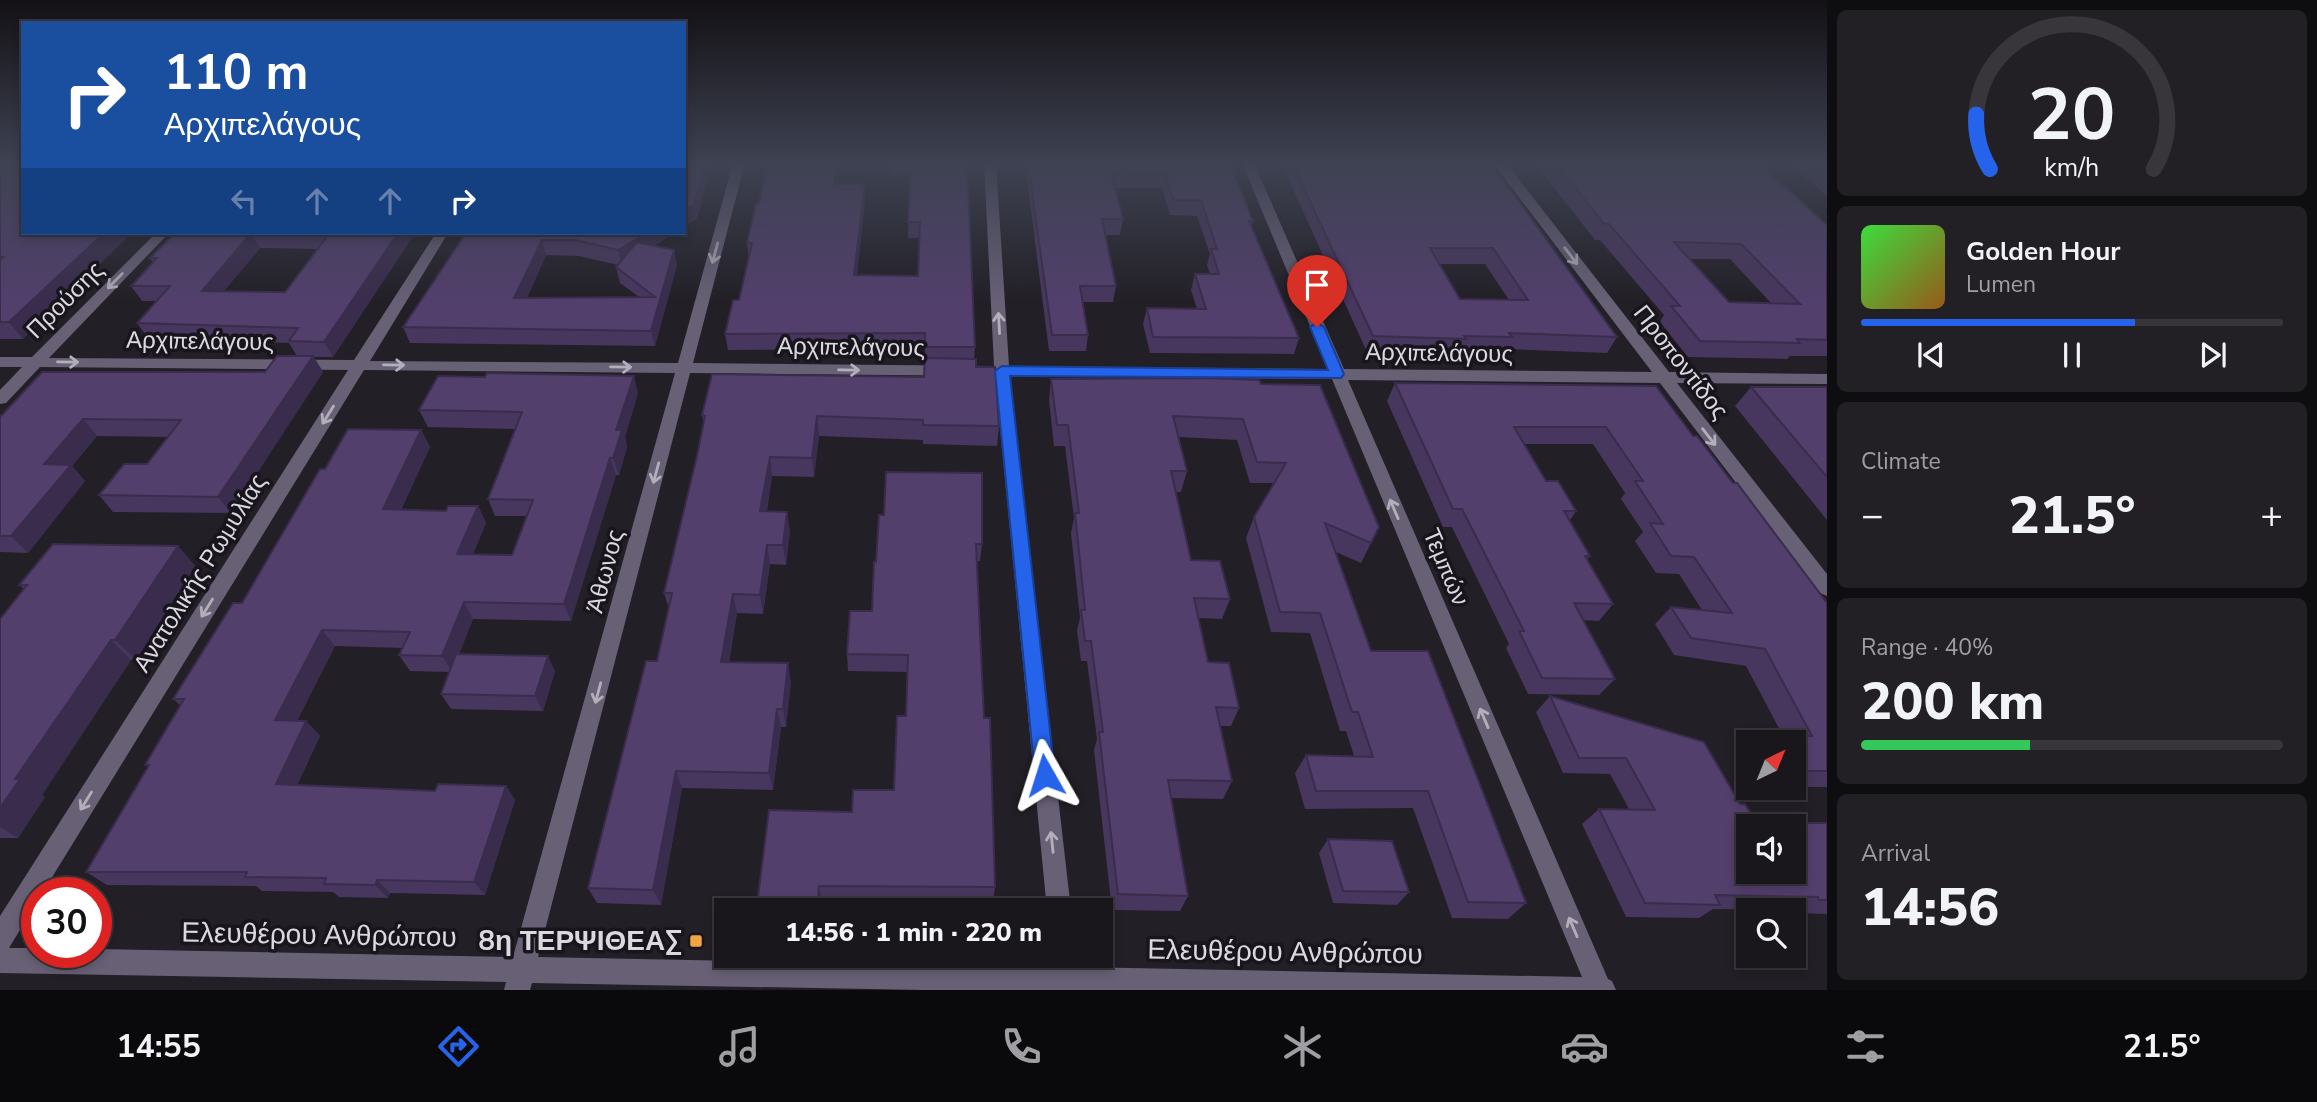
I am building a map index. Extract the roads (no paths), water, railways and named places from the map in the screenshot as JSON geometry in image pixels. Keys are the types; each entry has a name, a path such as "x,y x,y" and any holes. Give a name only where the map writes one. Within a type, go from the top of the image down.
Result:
{"street":[{"name":"Άθωνος","path":"521,980 727,209"},
{"path":"993,209 1002,371 1058,898"},
{"name":"Τεμπών","path":"1267,209 1601,990"},
{"name":"Προποντίδος","path":"1534,209 1827,589"},
{"name":"Προύσης","path":"0,400 161,235"},
{"name":"Ανατολικής Ρωμυλίας","path":"0,939 441,235"},
{"name":"Αρχιπελάγους","path":"0,362 1827,379"},
{"name":"Ελευθέρου Ανθρώπου","path":"0,960 521,980 1066,975 1601,990"}],"place":[{"name":"8η ΤΕΡΨΙΘΕΑΣ","path":"696,941"}]}
